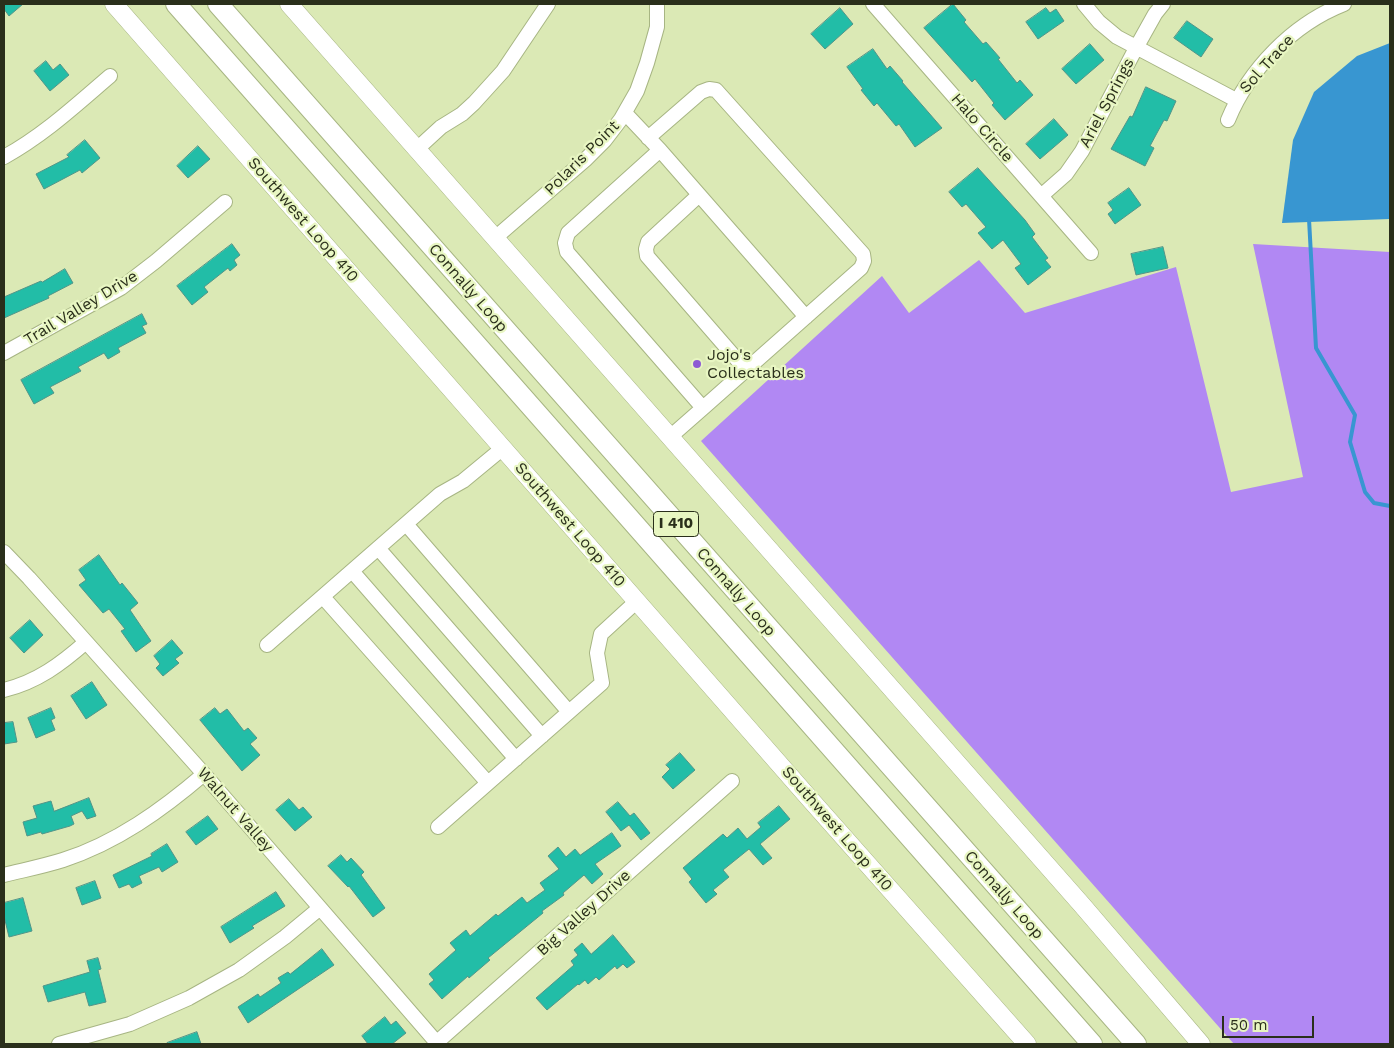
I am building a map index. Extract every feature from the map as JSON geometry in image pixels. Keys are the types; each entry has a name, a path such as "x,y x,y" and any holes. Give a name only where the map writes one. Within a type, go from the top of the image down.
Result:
{"highway":[{"name":"Connally Loop","path":"176,4 1092,1044"},
{"name":"Connally Loop","path":"218,4 1136,1044"}],"main road":[{"name":"Southwest Loop 410","path":"114,4 1027,1044"},
{"path":"289,4 1082,905 1201,1044"}],"street":[{"path":"418,149 441,127 462,114 474,103 503,70 548,4"},
{"name":"Polaris Point","path":"495,238 605,140 625,113 637,91 647,63 657,26 657,4"},
{"name":"Halo Circle","path":"873,4 1091,253"},
{"path":"1084,4 1099,22 1136,48 1236,100"},
{"name":"Ariel Springs","path":"1041,196 1066,174 1082,151 1136,48 1155,14 1163,4"},
{"name":"Sol Trace","path":"1228,120 1236,100 1275,50 1302,26 1344,4"},
{"path":"4,157 56,123 110,76"},
{"path":"648,138 701,92 709,89 716,90 862,254 864,261 861,268 670,436"},
{"path":"625,113 660,150 806,317"},
{"path":"660,150 568,233 565,243 567,252 703,408"},
{"path":"699,195 648,242 647,256 746,370"},
{"name":"Trail Valley Drive","path":"4,353 121,288 225,202"},
{"path":"267,645 440,494 463,481 503,448"},
{"path":"406,524 569,712"},
{"path":"378,548 542,736"},
{"name":"Walnut Valley","path":"4,552 30,578 204,774 437,1044"},
{"path":"352,571 516,759"},
{"path":"323,597 488,783"},
{"path":"438,827 602,683 597,653 601,634 637,601"},
{"path":"4,690 30,682 45,674 59,665 86,642"},
{"path":"4,875 65,859 99,846 131,829 153,814 204,774"},
{"name":"Big Valley Drive","path":"437,1044 732,781"},
{"path":"59,1044 130,1024 189,998 239,970 285,937 320,908"}],"shaded area":[{"path":"1253,244 1390,252 1390,1044 1234,1044 701,441 882,276 909,313 979,260 1025,313 1176,267 1231,492 1303,477"}],"water":[{"path":"1390,43 1390,219 1282,223 1293,140 1314,92 1357,56"}],"building":[{"path":"4,4 23,4 9,16 4,9"},
{"path":"953,4 966,20 964,22 983,44 986,42 1000,58 998,59 1017,83 1020,80 1033,95 1005,120 992,105 994,103 975,79 972,82 924,28"},
{"path":"840,8 853,24 825,49 811,34"},
{"path":"1046,8 1050,13 1056,9 1064,21 1038,39 1026,22"},
{"path":"1187,21 1213,39 1201,57 1174,38"},
{"path":"1090,44 1104,60 1076,84 1062,69"},
{"path":"873,49 887,69 890,66 942,128 915,147 899,124 896,126 877,103 874,106 861,90 863,89 847,67"},
{"path":"46,61 53,70 60,64 69,75 50,91 34,71"},
{"path":"1146,87 1176,101 1167,121 1164,120 1150,146 1154,148 1145,166 1111,149 1130,116 1132,117"},
{"path":"1054,119 1068,135 1040,159 1026,144"},
{"path":"85,140 100,158 82,173 80,170 44,189 36,174 69,157 67,155"},
{"path":"198,146 210,159 188,178 177,166"},
{"path":"978,168 1025,220 1035,234 1032,237 1048,258 1045,260 1051,267 1028,285 1015,268 1021,264 1003,240 992,249 978,233 986,227 966,204 962,207 949,192"},
{"path":"1129,188 1141,205 1115,224 1108,214 1113,210 1108,203"},
{"path":"232,244 240,255 234,260 237,265 230,271 228,268 204,287 208,292 192,305 177,286"},
{"path":"1163,247 1168,268 1136,275 1131,254"},
{"path":"65,269 73,283 48,296 49,298 4,318 4,297 42,282"},
{"path":"142,314 147,324 142,326 146,333 118,348 120,352 108,359 104,353 78,367 81,371 50,387 54,393 34,404 21,380"},
{"path":"99,555 120,585 122,583 138,603 130,610 151,641 136,652 121,631 125,629 109,609 103,613 79,585 86,580 79,570"},
{"path":"30,620 43,635 24,653 10,638"},
{"path":"172,640 183,653 175,659 179,663 163,676 156,668 160,664 154,656"},
{"path":"92,682 107,705 86,719 71,696"},
{"path":"51,708 55,718 51,720 55,730 36,738 28,718"},
{"path":"215,708 220,714 227,709 244,731 248,728 257,738 250,744 260,755 242,771 200,720"},
{"path":"13,722 17,742 4,744 4,723"},
{"path":"680,753 695,770 673,789 662,777 670,769 666,765"},
{"path":"89,798 96,816 87,819 82,811 71,816 74,824 70,826 27,836 23,822 37,818 33,806 51,801 54,811"},
{"path":"289,799 299,810 303,807 312,817 295,831 276,810"},
{"path":"618,802 630,816 634,813 650,833 641,840 629,825 621,831 606,812"},
{"path":"779,806 790,819 760,844 772,858 763,865 749,849 723,870 729,877 713,890 717,894 706,903 689,882 692,879 683,868 723,834 727,838 738,828 747,839 761,827 758,823"},
{"path":"208,816 218,829 196,845 186,832"},
{"path":"612,833 621,846 595,864 603,874 592,884 584,875 563,893 564,895 542,911 543,913 488,958 490,960 442,999 429,984 434,980 429,974 456,950 450,943 466,930 470,936 496,914 498,916 522,897 527,903 545,890 540,883 559,869 548,856 558,847 566,857 575,849 580,855"},
{"path":"167,844 178,862 162,872 159,867 139,876 142,883 132,888 129,884 119,888 113,875 152,856 151,854"},
{"path":"341,855 347,862 351,858 364,872 361,875 385,908 373,917 349,886 328,866"},
{"path":"95,881 101,898 82,905 76,888"},
{"path":"276,892 285,906 252,926 254,928 230,943 221,927"},
{"path":"23,898 32,931 9,937 4,916 4,903"},
{"path":"613,935 635,962 627,968 623,964 617,969 615,966 599,980 596,977 588,984 585,980 547,1010 536,998 574,965 571,961 578,955 574,950 582,943 591,954"},
{"path":"322,949 334,965 248,1023 238,1007 258,994 260,997 281,983 278,978 288,972 290,974"},
{"path":"98,958 101,969 98,970 106,1002 89,1006 85,992 48,1002 43,986 90,972 87,961"},
{"path":"385,1017 391,1025 396,1021 406,1033 392,1044 368,1044 362,1036"},
{"path":"197,1032 201,1044 167,1044 167,1043"}],"waterway":[{"path":"1309,219 1316,348 1355,415 1350,442 1365,492 1374,503 1390,506"}],"place":[{"name":"Jojo's Collectables","path":"697,364"}]}
